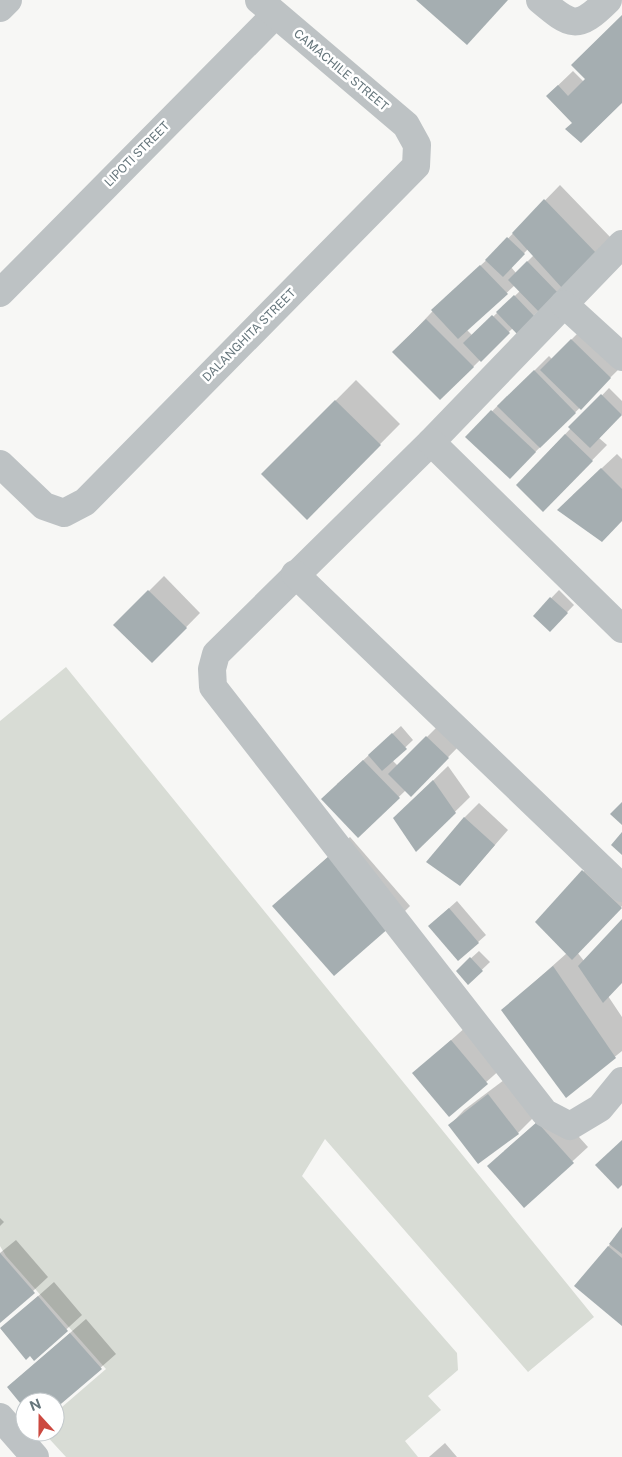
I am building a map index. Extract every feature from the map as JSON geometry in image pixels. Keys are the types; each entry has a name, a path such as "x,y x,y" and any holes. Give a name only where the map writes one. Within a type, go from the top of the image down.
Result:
{"street":[{"path":"0,8 8,0"},
{"path":"540,0 564,20 582,22 592,16 608,0"},
{"name":"CAMACHILE STREET","path":"267,7 406,125 417,146"},
{"name":"LIPOTI STREET","path":"0,293 267,7"},
{"name":"DALANGHITA STREET","path":"0,464 44,506 64,513 85,502 416,166 417,146"},
{"path":"622,244 431,442 216,654 212,669 213,687 545,1113 570,1126 600,1108 622,1081"},
{"path":"564,304 622,356"},
{"path":"431,442 622,629"},
{"path":"295,574 622,888"},
{"path":"0,1417 35,1457"}],"shaded area":[{"path":"66,667 594,1317 528,1372 325,1139 302,1176 457,1353 458,1370 428,1396 441,1410 405,1441 418,1457 66,1457 52,1442 65,1442 65,1404 106,1369 6,1256 0,1246 0,721"}],"building":[{"path":"416,0 508,0 467,45"},
{"path":"622,15 622,103 581,143 565,129 572,123 546,96 558,85 568,96 585,79 571,65"},
{"path":"544,199 598,255 563,289 512,233"},
{"path":"507,237 525,254 503,277 485,260"},
{"path":"527,261 560,295 541,314 508,280"},
{"path":"480,265 508,294 458,339 431,310"},
{"path":"514,295 535,317 517,334 496,312"},
{"path":"492,315 510,333 481,362 463,343"},
{"path":"426,319 474,367 440,400 392,352"},
{"path":"571,339 611,378 581,410 540,370"},
{"path":"534,370 576,413 540,448 497,406"},
{"path":"601,394 622,415 590,448 568,427"},
{"path":"335,400 381,445 307,520 261,474"},
{"path":"491,410 536,452 510,479 465,437"},
{"path":"565,434 593,461 543,512 516,485"},
{"path":"601,468 622,489 622,521 602,542 557,510"},
{"path":"148,590 187,628 152,663 113,625"},
{"path":"550,597 568,613 550,632 533,616"},
{"path":"392,733 407,749 382,771 368,755"},
{"path":"426,736 449,758 411,797 388,774"},
{"path":"363,760 400,798 358,838 321,799"},
{"path":"433,780 456,813 416,852 393,818"},
{"path":"622,802 622,825 610,814"},
{"path":"464,817 495,845 460,886 426,862"},
{"path":"622,832 622,855 611,845"},
{"path":"329,856 390,927 334,976 272,906"},
{"path":"582,870 622,908 572,960 535,922"},
{"path":"449,908 479,943 458,961 428,926"},
{"path":"622,919 622,983 603,1003 578,966"},
{"path":"470,957 483,971 468,985 456,971"},
{"path":"553,966 616,1058 566,1098 501,1010"},
{"path":"451,1040 488,1084 449,1117 412,1073"},
{"path":"488,1094 519,1134 478,1164 448,1125"},
{"path":"537,1122 574,1163 524,1208 487,1166"},
{"path":"622,1140 622,1185 618,1189 595,1165"},
{"path":"622,1227 622,1254 609,1244"},
{"path":"608,1246 622,1258 622,1326 574,1286"},
{"path":"0,1253 35,1293 0,1323"},
{"path":"38,1296 68,1331 34,1361 30,1356 26,1360 0,1328"},
{"path":"70,1333 102,1369 65,1400 65,1392 15,1392 15,1397 7,1387"}]}
